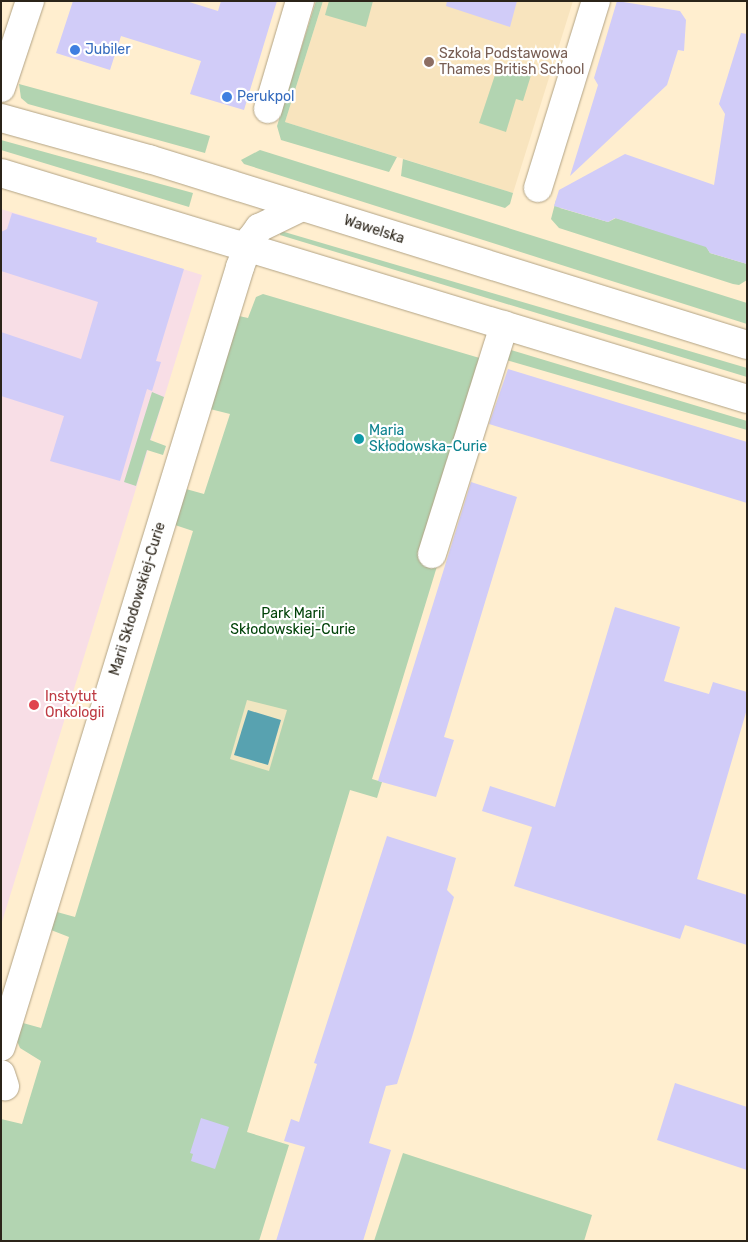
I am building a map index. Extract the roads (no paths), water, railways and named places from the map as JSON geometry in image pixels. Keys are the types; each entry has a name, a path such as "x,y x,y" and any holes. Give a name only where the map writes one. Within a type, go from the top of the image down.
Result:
{"main road":[{"path":"1,88 30,1"},
{"path":"268,109 300,1"},
{"path":"538,188 596,1"},
{"name":"Wawelska","path":"1,118 149,158 747,345"},
{"path":"1,173 747,399"},
{"name":"Marii Skłodowskiej-Curie","path":"1,1047 248,248 254,233 266,222 302,207"},
{"path":"432,554 504,326"}],"water":[{"path":"248,710 281,720 268,765 234,755"}],"place":[{"name":"Jubiler","path":"75,50"},
{"name":"Szkoła Podstawowa Thames British School","path":"429,62"},
{"name":"Perukpol","path":"227,97"},
{"name":"Maria Skłodowska-Curie","path":"359,439"},
{"name":"Instytut Onkologii","path":"34,705"}],"park label":[{"name":"Park Marii Skłodowskiej-Curie","path":"293,622"}]}
